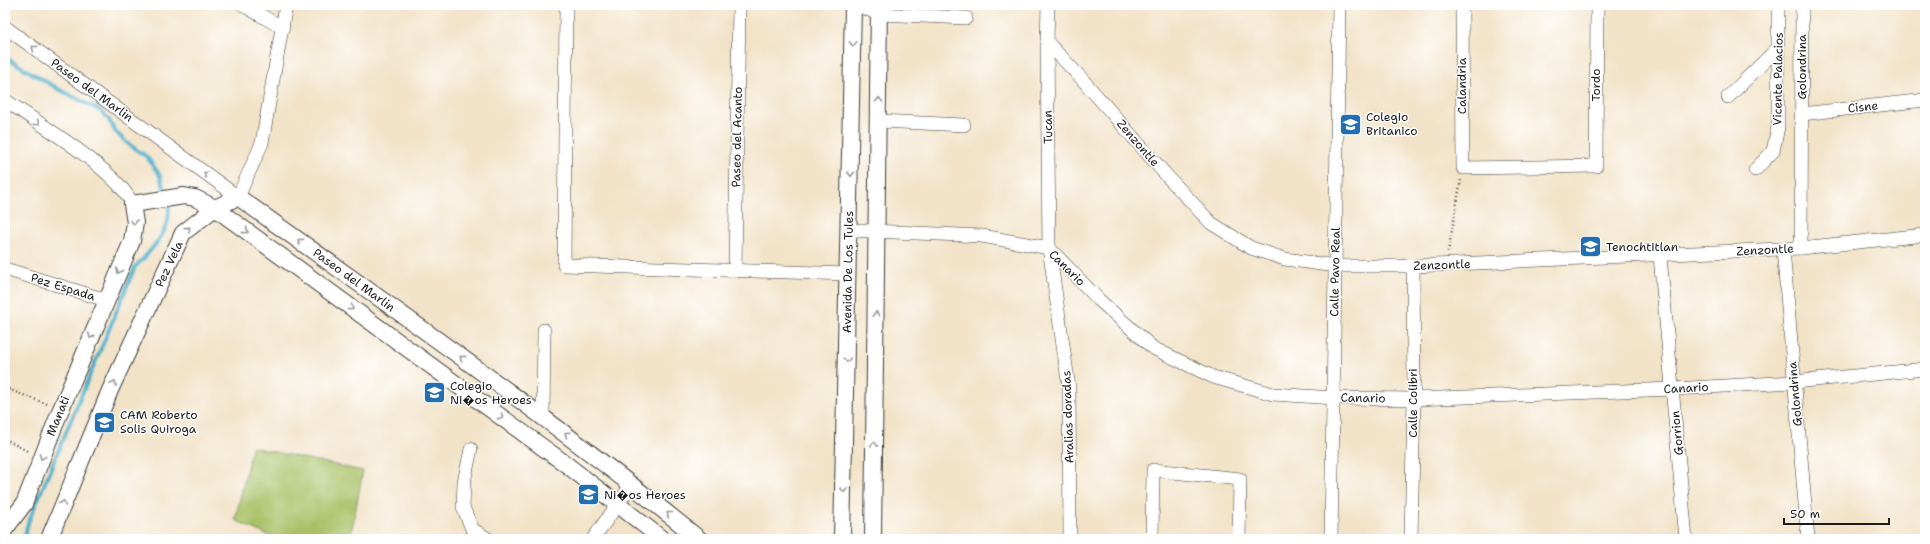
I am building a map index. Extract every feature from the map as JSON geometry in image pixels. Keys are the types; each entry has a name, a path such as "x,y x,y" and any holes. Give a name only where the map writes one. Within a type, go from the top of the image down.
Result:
{"street":[{"path":"242,5 283,28"},
{"path":"238,197 262,143 286,5"},
{"path":"566,5 564,265 848,274"},
{"name":"Paseo del Acanto","path":"735,270 739,5"},
{"name":"Avenida De Los Tules","path":"842,539 854,5"},
{"path":"857,5 879,9 966,18"},
{"name":"Tucan","path":"1048,5 1049,248"},
{"name":"Calle Pavo Real","path":"1331,539 1339,5"},
{"name":"Calandria","path":"1462,5 1463,168"},
{"name":"Tordo","path":"1463,168 1596,166 1597,5"},
{"name":"Vicente Palacios","path":"1755,170 1773,151 1778,127 1778,5"},
{"name":"Golondrina","path":"1801,248 1802,5"},
{"path":"873,539 878,232 879,9"},
{"name":"Paseo del Marlin","path":"5,26 238,197 543,416 632,484 700,539"},
{"name":"Zenzontle","path":"1047,42 1081,78 1167,176 1212,223 1251,248 1285,259 1335,266 1446,265 1660,256 1801,248 1925,235"},
{"path":"1728,97 1778,48"},
{"path":"5,100 104,170 129,197 132,204"},
{"name":"Cisne","path":"1802,114 1925,100"},
{"path":"879,121 964,125"},
{"name":"Paseo del Marlin","path":"132,204 184,196 195,198 215,208 408,350 568,465 662,539"},
{"name":"Pez Vela","path":"48,539 112,388 183,232 215,208 238,197"},
{"name":"Pez Espada","path":"5,269 106,300 132,241 135,223 132,204"},
{"name":"Canario","path":"850,230 982,236 1049,248 1099,300 1153,348 1213,377 1273,394 1334,398 1414,399 1673,389 1794,382 1925,369"},
{"name":"Aralias doradas","path":"1049,248 1069,387 1070,539"},
{"name":"Golondrina","path":"1783,249 1808,539"},
{"name":"Gorrion","path":"1660,256 1686,539"},
{"name":"Calle Colibri","path":"1412,539 1414,399 1413,266"},
{"name":"Manati","path":"5,529 24,504 106,300"},
{"path":"408,350 422,329"},
{"path":"543,416 544,330"},
{"path":"471,449 464,482 463,507 472,529 488,539"},
{"path":"1152,539 1153,470 1240,479 1239,539"},
{"path":"593,539 632,484"}],"path":[{"path":"1446,265 1463,168"},
{"path":"5,388 61,409"},
{"path":"5,439 42,458"}],"green space":[{"path":"252,447 363,471 350,539 276,539 235,520"}],"waterway":[{"path":"5,57 60,90 101,111 109,120 115,131 127,143 147,157 159,174 166,194"},
{"path":"24,539 28,523 135,267 148,254 160,238 168,221 168,203"}],"place":[{"name":"Colegio Britanico","path":"1350,124"},
{"name":"Tenochtitlan","path":"1590,247"},
{"name":"Colegio Ni�os Heroes","path":"434,393"},
{"name":"CAM Roberto Solis Quiroga","path":"104,422"},
{"name":"Ni�os Heroes","path":"588,495"}]}
